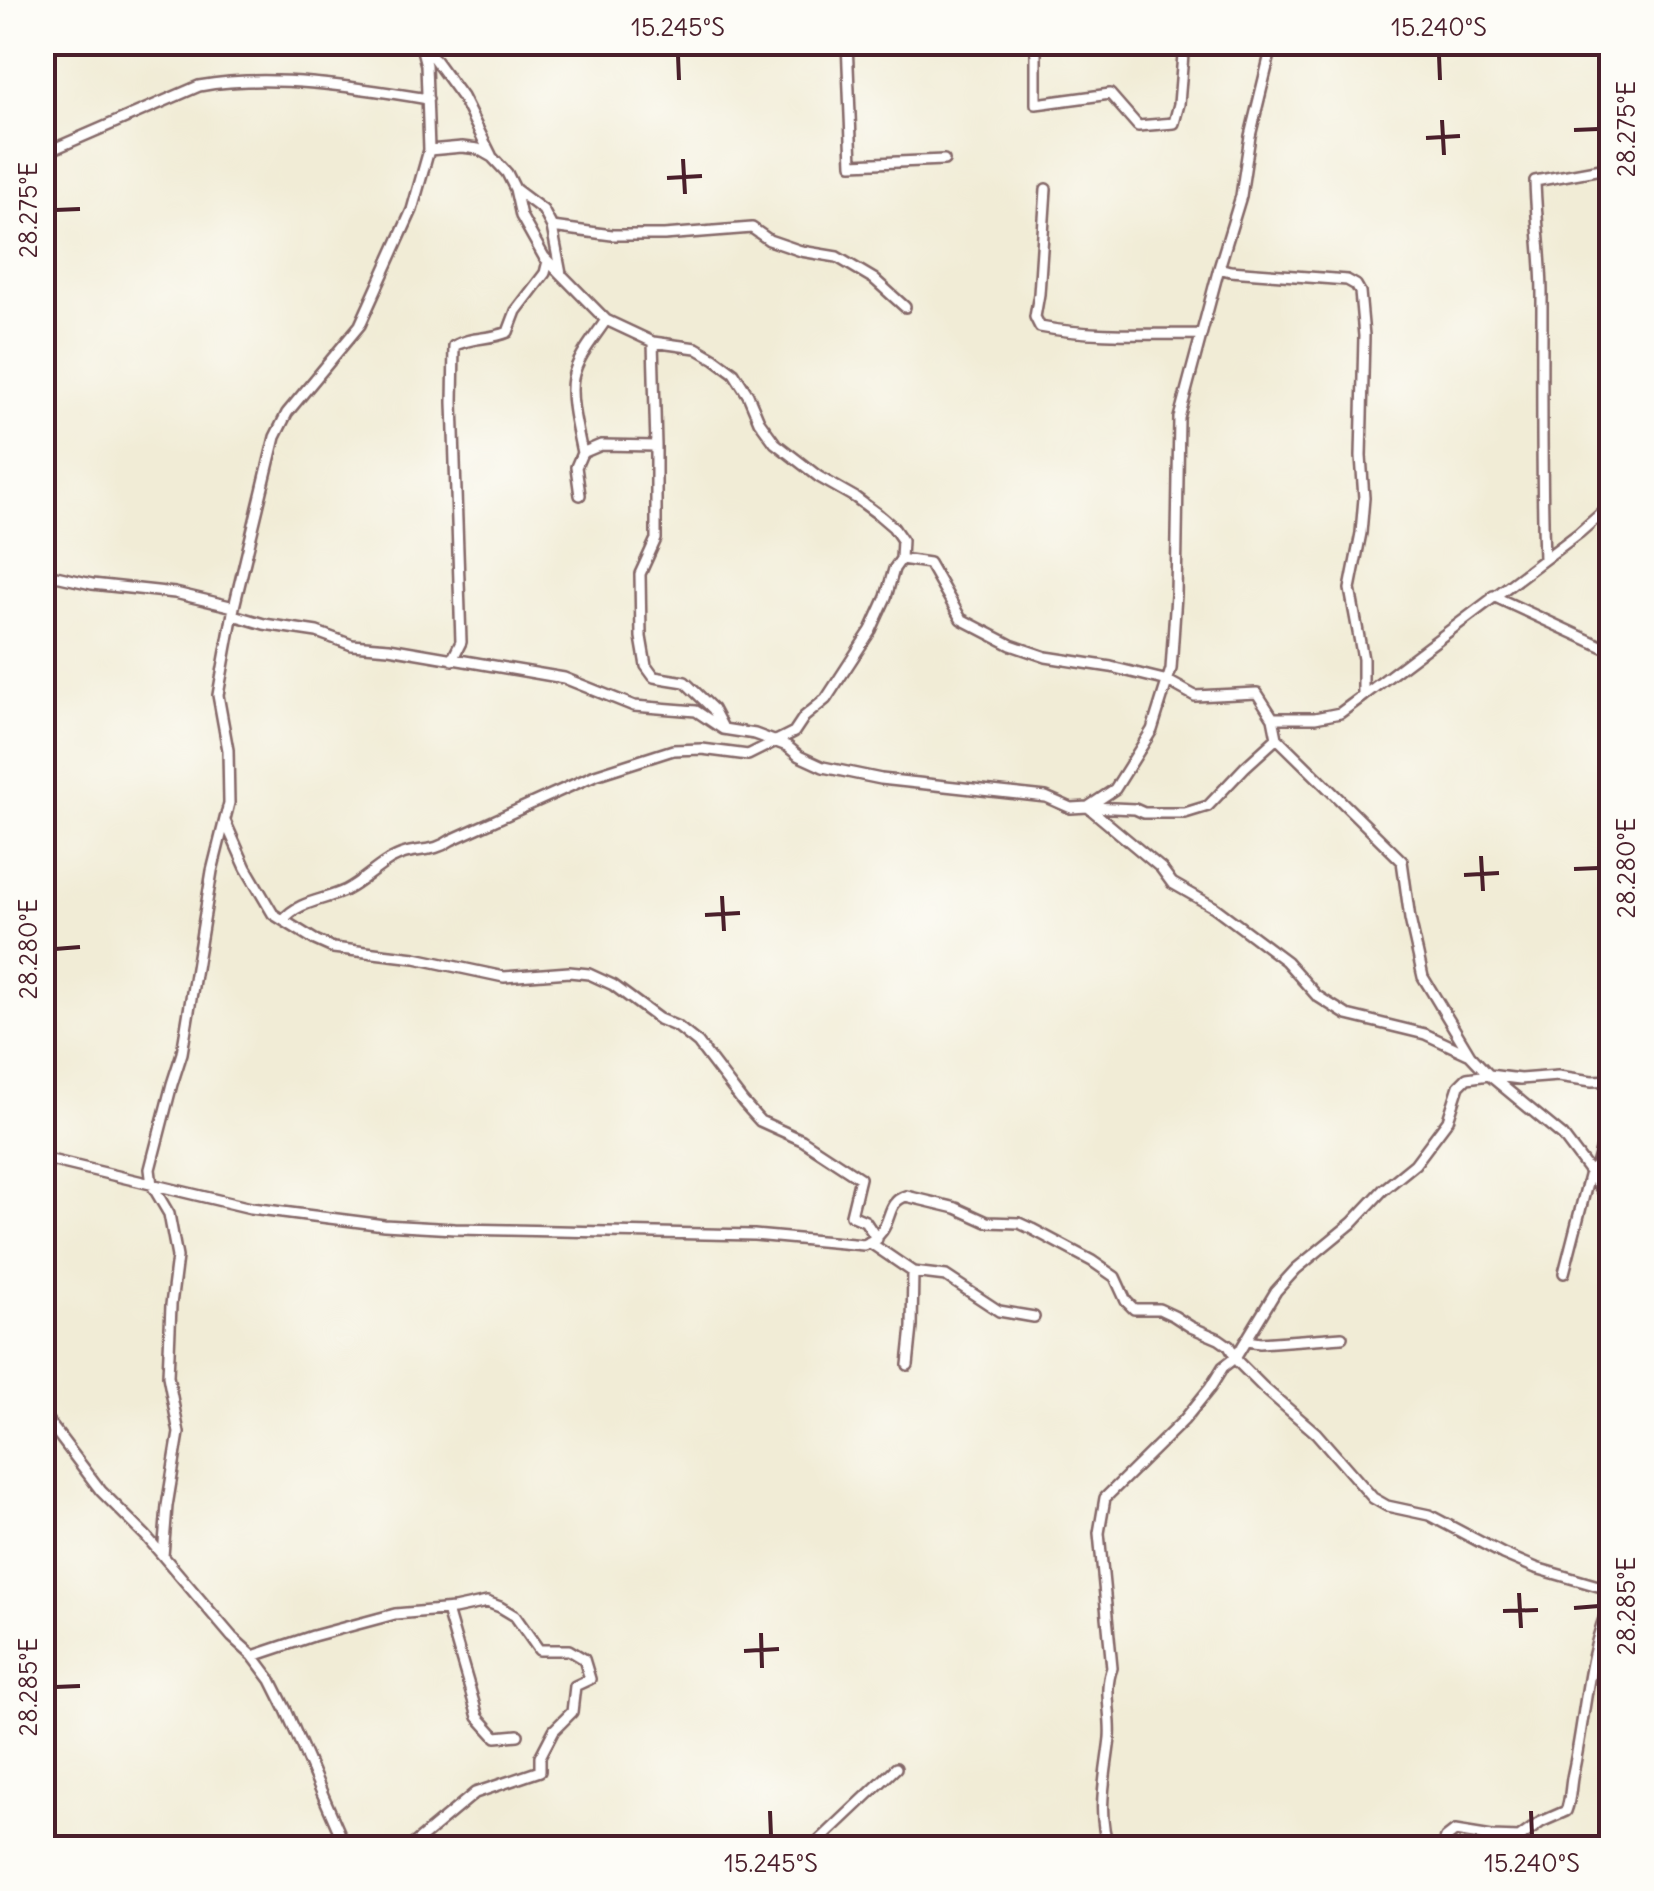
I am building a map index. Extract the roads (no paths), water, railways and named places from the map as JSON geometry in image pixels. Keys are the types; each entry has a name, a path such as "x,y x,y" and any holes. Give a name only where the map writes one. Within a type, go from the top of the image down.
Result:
{"street":[{"path":"163,1556 179,1433 168,1376 177,1257 169,1214 152,1184 150,1169 182,1054 212,871 229,803 228,750 218,695 233,611 274,437 287,412 360,325 412,210 430,150 426,65 421,42"},
{"path":"421,42 462,97 492,157 516,188 543,210 552,227 561,275"},
{"path":"847,42 852,164 944,160"},
{"path":"1036,42 1036,104 1110,94 1138,126 1174,124 1184,42"},
{"path":"1088,807 1115,788 1152,730 1172,669 1179,418 1241,196 1250,136 1273,42"},
{"path":"42,131 44,153 198,86 215,83 362,88 428,99"},
{"path":"430,150 462,147 478,149 492,157"},
{"path":"1544,560 1542,292 1536,181 1612,166"},
{"path":"283,920 308,902 348,889 385,862 406,853 439,848 594,775 673,750 748,755 794,732 804,716 826,699 871,630 901,559 902,540 893,527 776,444 759,422 734,374 696,348 653,342 606,320 561,275 532,237 521,216 516,188"},
{"path":"1046,189 1035,318 1040,327 1122,334 1201,334"},
{"path":"552,227 612,235 752,228 770,240 801,251 837,257 874,279 905,307"},
{"path":"452,660 461,642 452,402 454,346 508,332 516,311 545,274 548,260"},
{"path":"1219,268 1347,280 1356,284 1360,292 1364,336 1364,498 1350,589 1363,658 1362,696"},
{"path":"580,495 576,467 582,452 573,378 582,356 606,320"},
{"path":"653,342 656,539 640,574 641,636 646,666 654,677 685,682 713,709 723,728"},
{"path":"582,452 601,445 656,446"},
{"path":"1273,718 1314,718 1340,713 1612,504"},
{"path":"901,559 929,563 961,620 1011,645 1046,657 1168,681 1194,696 1257,694 1273,718 1278,738 1402,861 1423,977 1470,1054 1563,1136 1612,1206"},
{"path":"42,573 92,584 176,593 264,624 317,632 352,645 564,678 634,706 696,711 723,728 756,734 787,746 822,767 881,778 1046,797 1072,808 1185,813 1208,806 1278,738"},
{"path":"1494,596 1612,651"},
{"path":"1088,807 1161,868 1172,883 1214,907 1286,961 1317,996 1347,1015 1425,1034 1470,1054"},
{"path":"225,820 246,868 273,914 333,948 414,958 504,977 588,974 613,985 698,1043 760,1120 802,1140 860,1178 851,1215 865,1221 873,1240 912,1272 946,1276 999,1311 1034,1318"},
{"path":"1109,1848 1102,1830 1104,1769 1110,1736 1107,1681 1112,1668 1099,1533 1105,1498 1184,1420 1223,1367 1236,1358 1276,1290 1415,1164 1448,1120 1459,1086 1467,1078 1490,1075 1612,1080"},
{"path":"1564,1274 1590,1172 1596,1165 1611,1111"},
{"path":"42,1158 252,1208 384,1225 754,1235 864,1245 887,1227 893,1205 906,1196 956,1208 988,1222 1019,1223 1116,1277 1134,1308 1159,1309 1219,1339 1264,1388 1316,1433 1373,1498 1387,1506 1430,1516 1536,1568 1612,1590"},
{"path":"908,1365 912,1272"},
{"path":"1247,1342 1342,1337"},
{"path":"42,1414 102,1491 271,1680 346,1848"},
{"path":"1442,1848 1455,1831 1519,1838 1566,1811 1588,1674 1612,1598"},
{"path":"253,1656 395,1614 487,1602 500,1606 521,1623 539,1650 568,1650 584,1659 590,1679 575,1686 572,1712 554,1730 540,1758 540,1771 475,1793 408,1848"},
{"path":"447,1610 478,1717 496,1737 518,1735"},
{"path":"815,1848 896,1768"}]}
